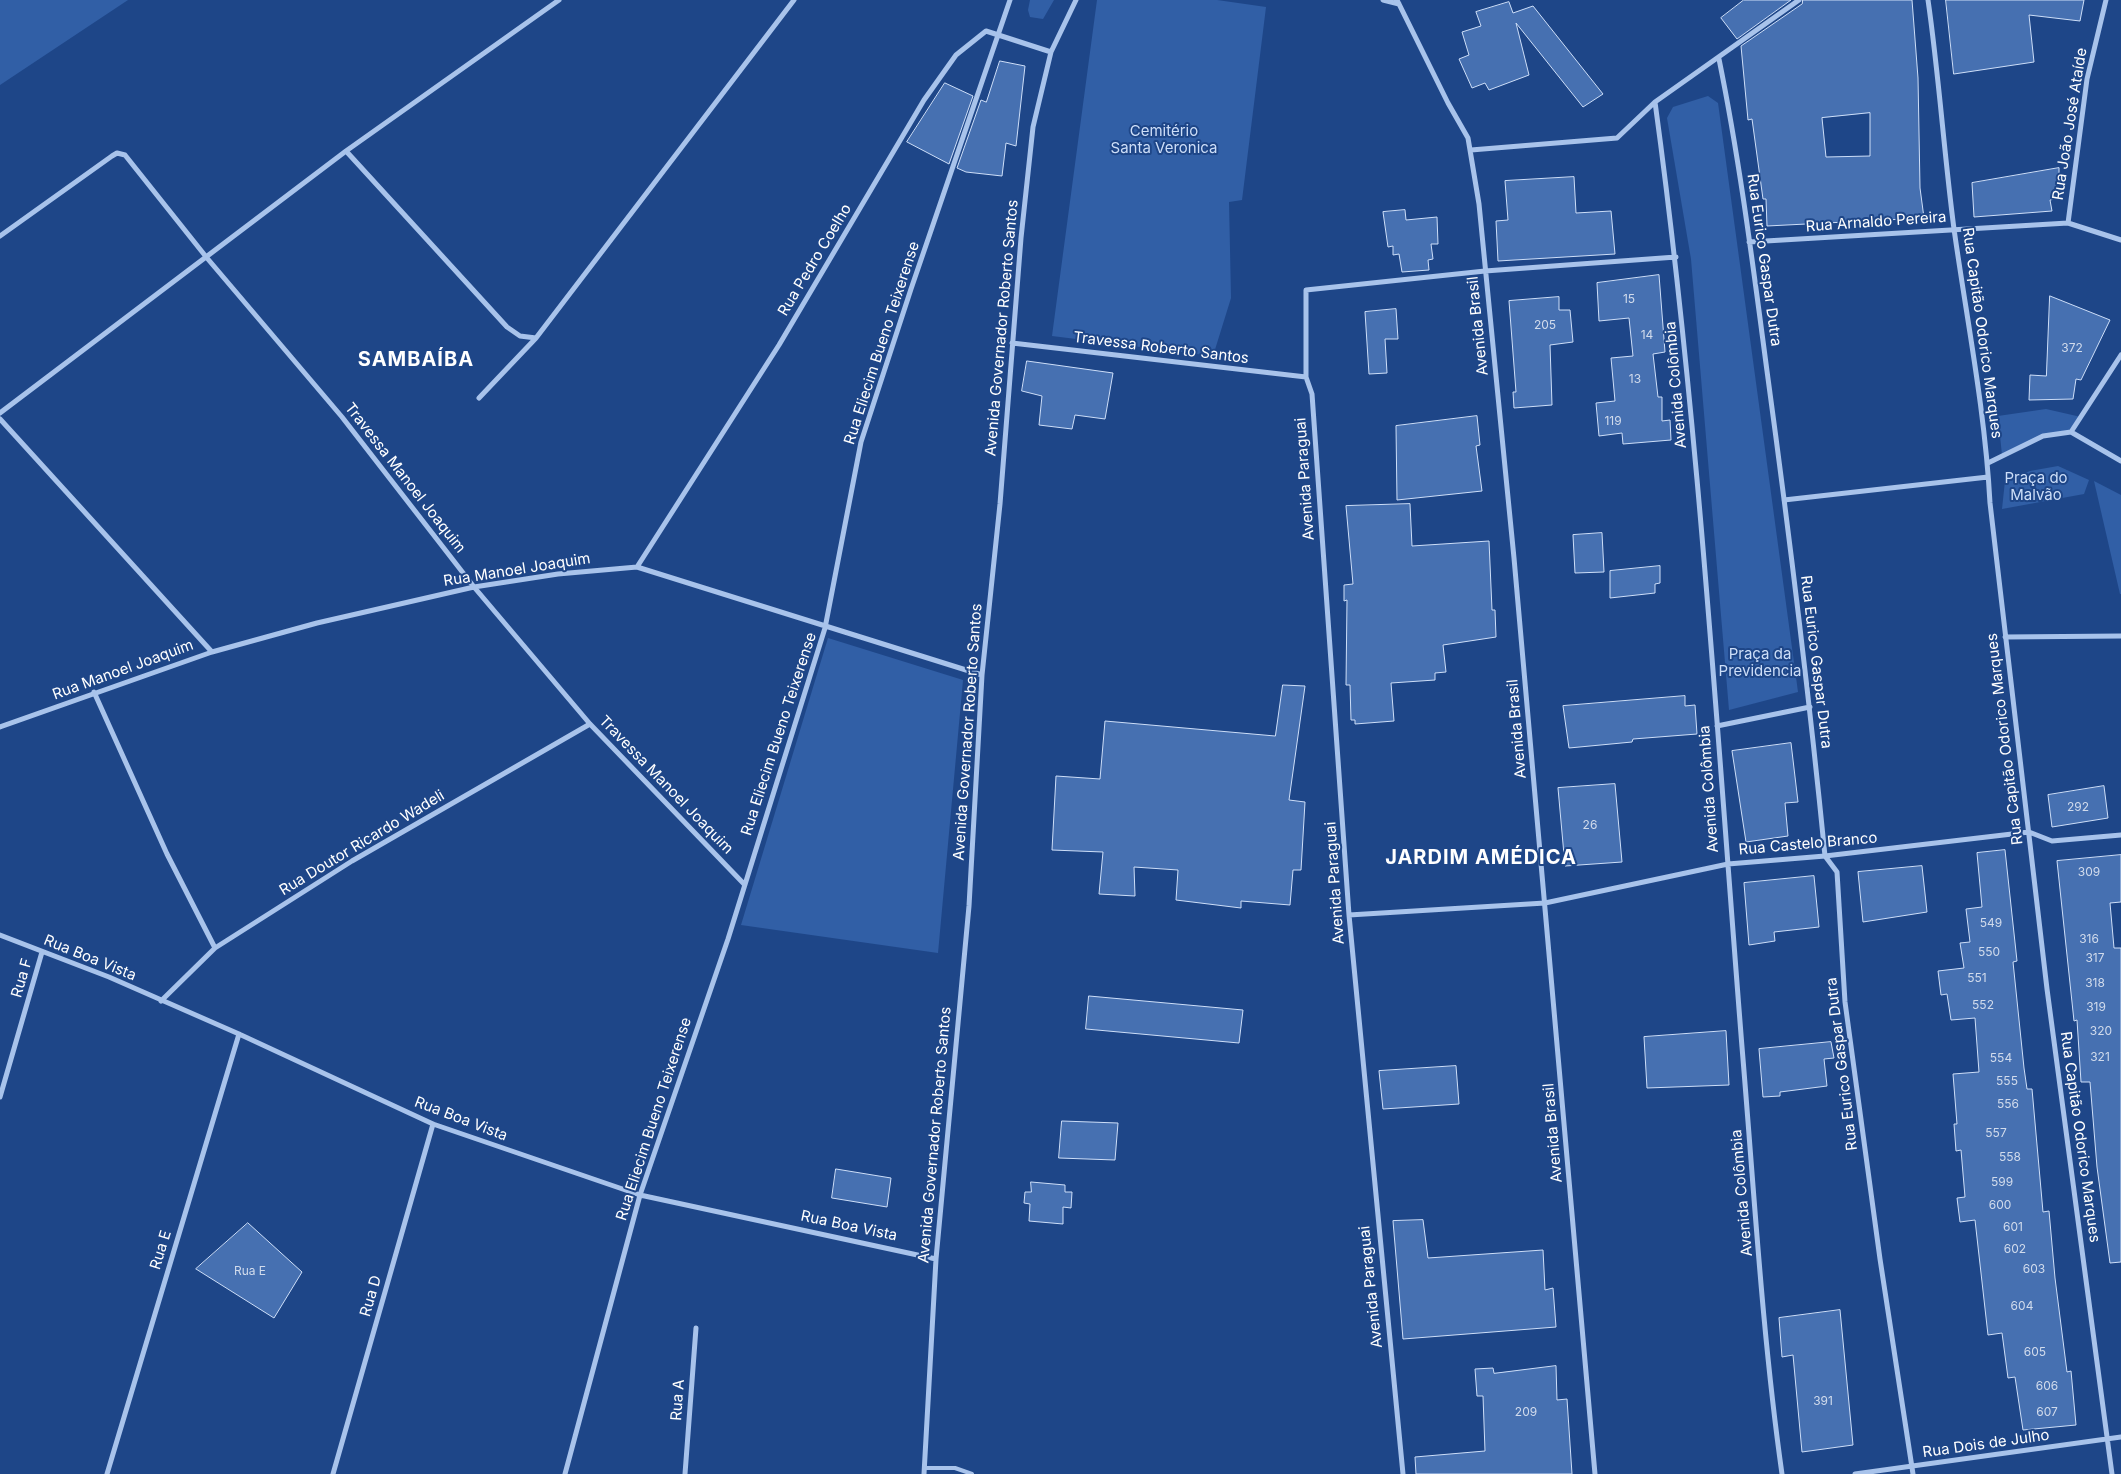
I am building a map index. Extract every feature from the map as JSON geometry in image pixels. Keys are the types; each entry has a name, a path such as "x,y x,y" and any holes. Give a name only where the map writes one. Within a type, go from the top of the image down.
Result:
{"street":[{"path":"0,413 346,151 559,0"},
{"path":"480,398 536,338 794,0"},
{"name":"Rua Eliecim Bueno Teixerense","path":"565,1474 640,1195 728,939 826,628 861,442 911,289 1000,35 1010,0"},
{"name":"Avenida Governador Roberto Santos","path":"925,1471 936,1259 968,906 982,675 1000,504 1012,343 1033,127 1051,52 1076,0"},
{"path":"1383,0 1398,2"},
{"path":"1471,150 1617,138 1655,102 1718,59 1765,22 1799,0"},
{"name":"Rua Capitão Odorico Marques","path":"1928,0 1954,229 1976,363 2005,637 2047,989 2109,1439 2112,1474"},
{"name":"Rua João José Ataíde","path":"2068,223 2087,80 2106,0"},
{"name":"Avenida Brasil","path":"1398,2 1448,103 1468,138 1471,150 1514,558 1595,1474"},
{"name":"Rua Pedro Coelho","path":"637,567 779,345 924,100 956,55 972,40 986,31 1051,52"},
{"name":"Rua Eurico Gaspar Dutra","path":"1718,59 1735,136 1784,500 1810,708 1825,856 1837,872 1845,1002 1880,1259 1913,1474"},
{"name":"Avenida Colômbia","path":"1655,102 1676,258 1717,726 1761,1276 1782,1474"},
{"path":"346,151 507,327 520,336 536,338"},
{"name":"Travessa Manoel Joaquim","path":"0,236 112,156 117,153 125,155 207,258 342,417 474,586 590,724 744,884"},
{"name":"Rua Arnaldo Pereira","path":"1749,242 2068,223 2121,240"},
{"path":"1485,271 1676,258"},
{"name":"Avenida Paraguai","path":"1402,1474 1349,915 1312,394 1306,377 1306,290 1485,271"},
{"name":"Travessa Roberto Santos","path":"1012,343 1306,377"},
{"path":"2071,432 2121,355"},
{"path":"0,418 212,652"},
{"path":"1988,463 2043,436 2071,432 2121,461"},
{"path":"1784,500 1988,477"},
{"name":"Rua Manoel Joaquim","path":"0,728 94,692 212,652 317,623 474,586 558,574 637,567 826,628 982,675"},
{"path":"2005,637 2121,636"},
{"path":"94,692 168,854 215,948"},
{"path":"1717,726 1810,708"},
{"name":"Rua Doutor Ricardo Wadeli","path":"161,1001 215,948 352,861 590,724"},
{"name":"Rua Castelo Branco","path":"1349,915 1545,903 1728,864 1825,856 2029,832 2052,841 2121,835"},
{"name":"Rua Boa Vista","path":"0,935 109,977 239,1034 433,1124 640,1195 936,1259"},
{"name":"Rua F","path":"0,1097 42,952"},
{"name":"Rua E","path":"107,1474 239,1034"},
{"name":"Rua D","path":"333,1474 433,1124"},
{"name":"Rua A","path":"685,1474 696,1328"},
{"name":"Rua Dois de Julho","path":"1855,1474 2121,1437"}],"lane":[{"path":"925,1471 955,1468 972,1474"}],"green space":[{"path":"0,0 128,0 0,85"},
{"path":"1030,0 1054,0 1043,19 1030,17 1028,10"},
{"name":"Cemitério Santa Veronica","path":"1097,0 1217,0 1266,7 1242,200 1229,202 1231,298 1213,356 1052,336"},
{"name":"Praça da Previdencia","path":"1708,96 1718,103 1798,692 1729,710 1691,259 1667,118 1673,107"},
{"name":"Praça do Malvão","path":"2046,409 2081,417 2071,432 2043,436 2002,455 1998,416"},
{"name":"Praça do Malvão","path":"2058,466 2089,480 2084,494 2002,509 2005,481 2030,471"},
{"path":"2094,481 2121,495 2121,594 2120,594"},
{"path":"828,638 963,680 938,953 741,925"}],"building":[{"path":"1744,0 1791,0 1737,39 1721,18"},
{"path":"1803,0 1912,0 1918,78 1920,188 1924,218 1767,226 1766,199 1763,199 1752,119 1748,120 1741,46 1802,4","holes":["1870,113 1870,156 1826,157 1822,118"]},
{"path":"1946,0 2084,0 2080,21 2029,15 2034,62 1954,74"},
{"path":"1509,2 1513,13 1533,6 1603,94 1583,107 1516,23 1529,75 1489,90 1485,83 1472,88 1459,59 1469,55 1462,32 1481,26 1476,12"},
{"path":"1000,61 1025,66 1016,146 1006,143 1002,176 966,172 957,168 981,100 986,102"},
{"path":"945,83 973,96 949,164 907,142"},
{"path":"2059,168 2059,198 2050,200 2052,211 1974,217 1972,183"},
{"path":"1574,177 1576,213 1611,211 1615,254 1498,261 1496,221 1508,220 1505,181"},
{"path":"1405,210 1406,220 1437,217 1438,244 1431,244 1433,259 1428,260 1429,270 1402,272 1399,254 1393,255 1393,246 1388,247 1383,212"},
{"path":"1659,275 1665,352 1653,354 1658,397 1662,397 1662,421 1670,420 1671,440 1623,444 1622,433 1599,436 1596,403 1615,401 1611,358 1633,356 1629,318 1599,321 1597,283"},
{"path":"2050,296 2110,320 2081,380 2076,379 2073,399 2029,400 2030,375 2046,376"},
{"path":"1559,297 1559,310 1570,310 1573,342 1550,345 1552,405 1514,408 1513,392 1516,392 1509,301"},
{"path":"1396,309 1398,339 1385,339 1387,373 1369,374 1365,312"},
{"path":"1027,361 1113,373 1105,419 1075,415 1072,429 1039,425 1042,396 1022,391"},
{"path":"1477,416 1480,445 1476,446 1482,491 1397,500 1396,426"},
{"path":"1410,504 1412,546 1489,541 1492,610 1495,610 1496,637 1443,645 1446,672 1435,673 1435,680 1391,683 1394,721 1355,724 1355,720 1351,720 1350,685 1346,685 1347,600 1344,601 1344,585 1353,584 1346,506"},
{"path":"1602,533 1604,572 1575,573 1573,535"},
{"path":"1660,566 1660,583 1655,584 1655,593 1610,598 1610,571"},
{"path":"1283,685 1305,686 1289,800 1305,802 1301,870 1293,870 1290,905 1241,901 1241,908 1176,900 1178,870 1134,867 1135,896 1099,894 1103,852 1052,850 1056,776 1100,779 1105,721 1275,736"},
{"path":"1685,696 1685,706 1695,705 1697,734 1633,739 1632,742 1569,748 1563,706"},
{"path":"1791,743 1798,802 1785,803 1788,836 1746,842 1732,751"},
{"path":"1615,784 1622,862 1565,866 1558,788"},
{"path":"2104,786 2108,818 2052,827 2048,795"},
{"path":"2005,850 2017,961 2013,962 2024,1068 2027,1089 2032,1089 2043,1212 2049,1211 2055,1278 2067,1372 2071,1371 2076,1425 2023,1430 2015,1377 2008,1378 2002,1333 1988,1335 1975,1220 1960,1222 1957,1198 1965,1197 1961,1150 1956,1151 1954,1124 1957,1124 1953,1074 1979,1072 1975,1018 1951,1020 1947,994 1941,995 1938,971 1964,968 1960,943 1970,942 1966,909 1982,907 1977,853"},
{"path":"2121,855 2121,902 2110,903 2114,948 2121,948 2121,1262 2110,1263 2097,1167 2090,1082 2081,1082 2077,1020 2074,1021 2057,861"},
{"path":"1922,866 1927,912 1863,922 1858,872"},
{"path":"1814,876 1819,927 1774,932 1775,941 1749,945 1744,883"},
{"path":"1089,996 1243,1010 1239,1043 1086,1029"},
{"path":"1726,1031 1729,1085 1647,1088 1644,1037"},
{"path":"1831,1042 1834,1058 1824,1059 1827,1086 1780,1092 1780,1096 1763,1097 1759,1049"},
{"path":"1456,1066 1459,1104 1383,1109 1379,1071"},
{"path":"1062,1121 1118,1123 1115,1160 1059,1158"},
{"path":"836,1169 891,1178 887,1207 832,1198"},
{"path":"1031,1182 1065,1185 1065,1192 1072,1192 1071,1208 1063,1207 1063,1224 1029,1221 1030,1204 1024,1203 1025,1192 1031,1192"},
{"path":"1423,1220 1428,1258 1543,1250 1545,1290 1553,1288 1556,1327 1403,1339 1393,1221"},
{"path":"248,1223 302,1272 274,1318 196,1269"},
{"path":"1840,1310 1853,1445 1802,1452 1793,1355 1782,1357 1779,1318"},
{"path":"1556,1366 1557,1400 1567,1399 1572,1474 1416,1474 1415,1457 1485,1451 1483,1396 1477,1396 1475,1369 1493,1368 1494,1373"}],"district":[{"name":"SAMBAÍBA","path":"416,360"},
{"name":"JARDIM AMÉDICA","path":"1481,858"}]}
